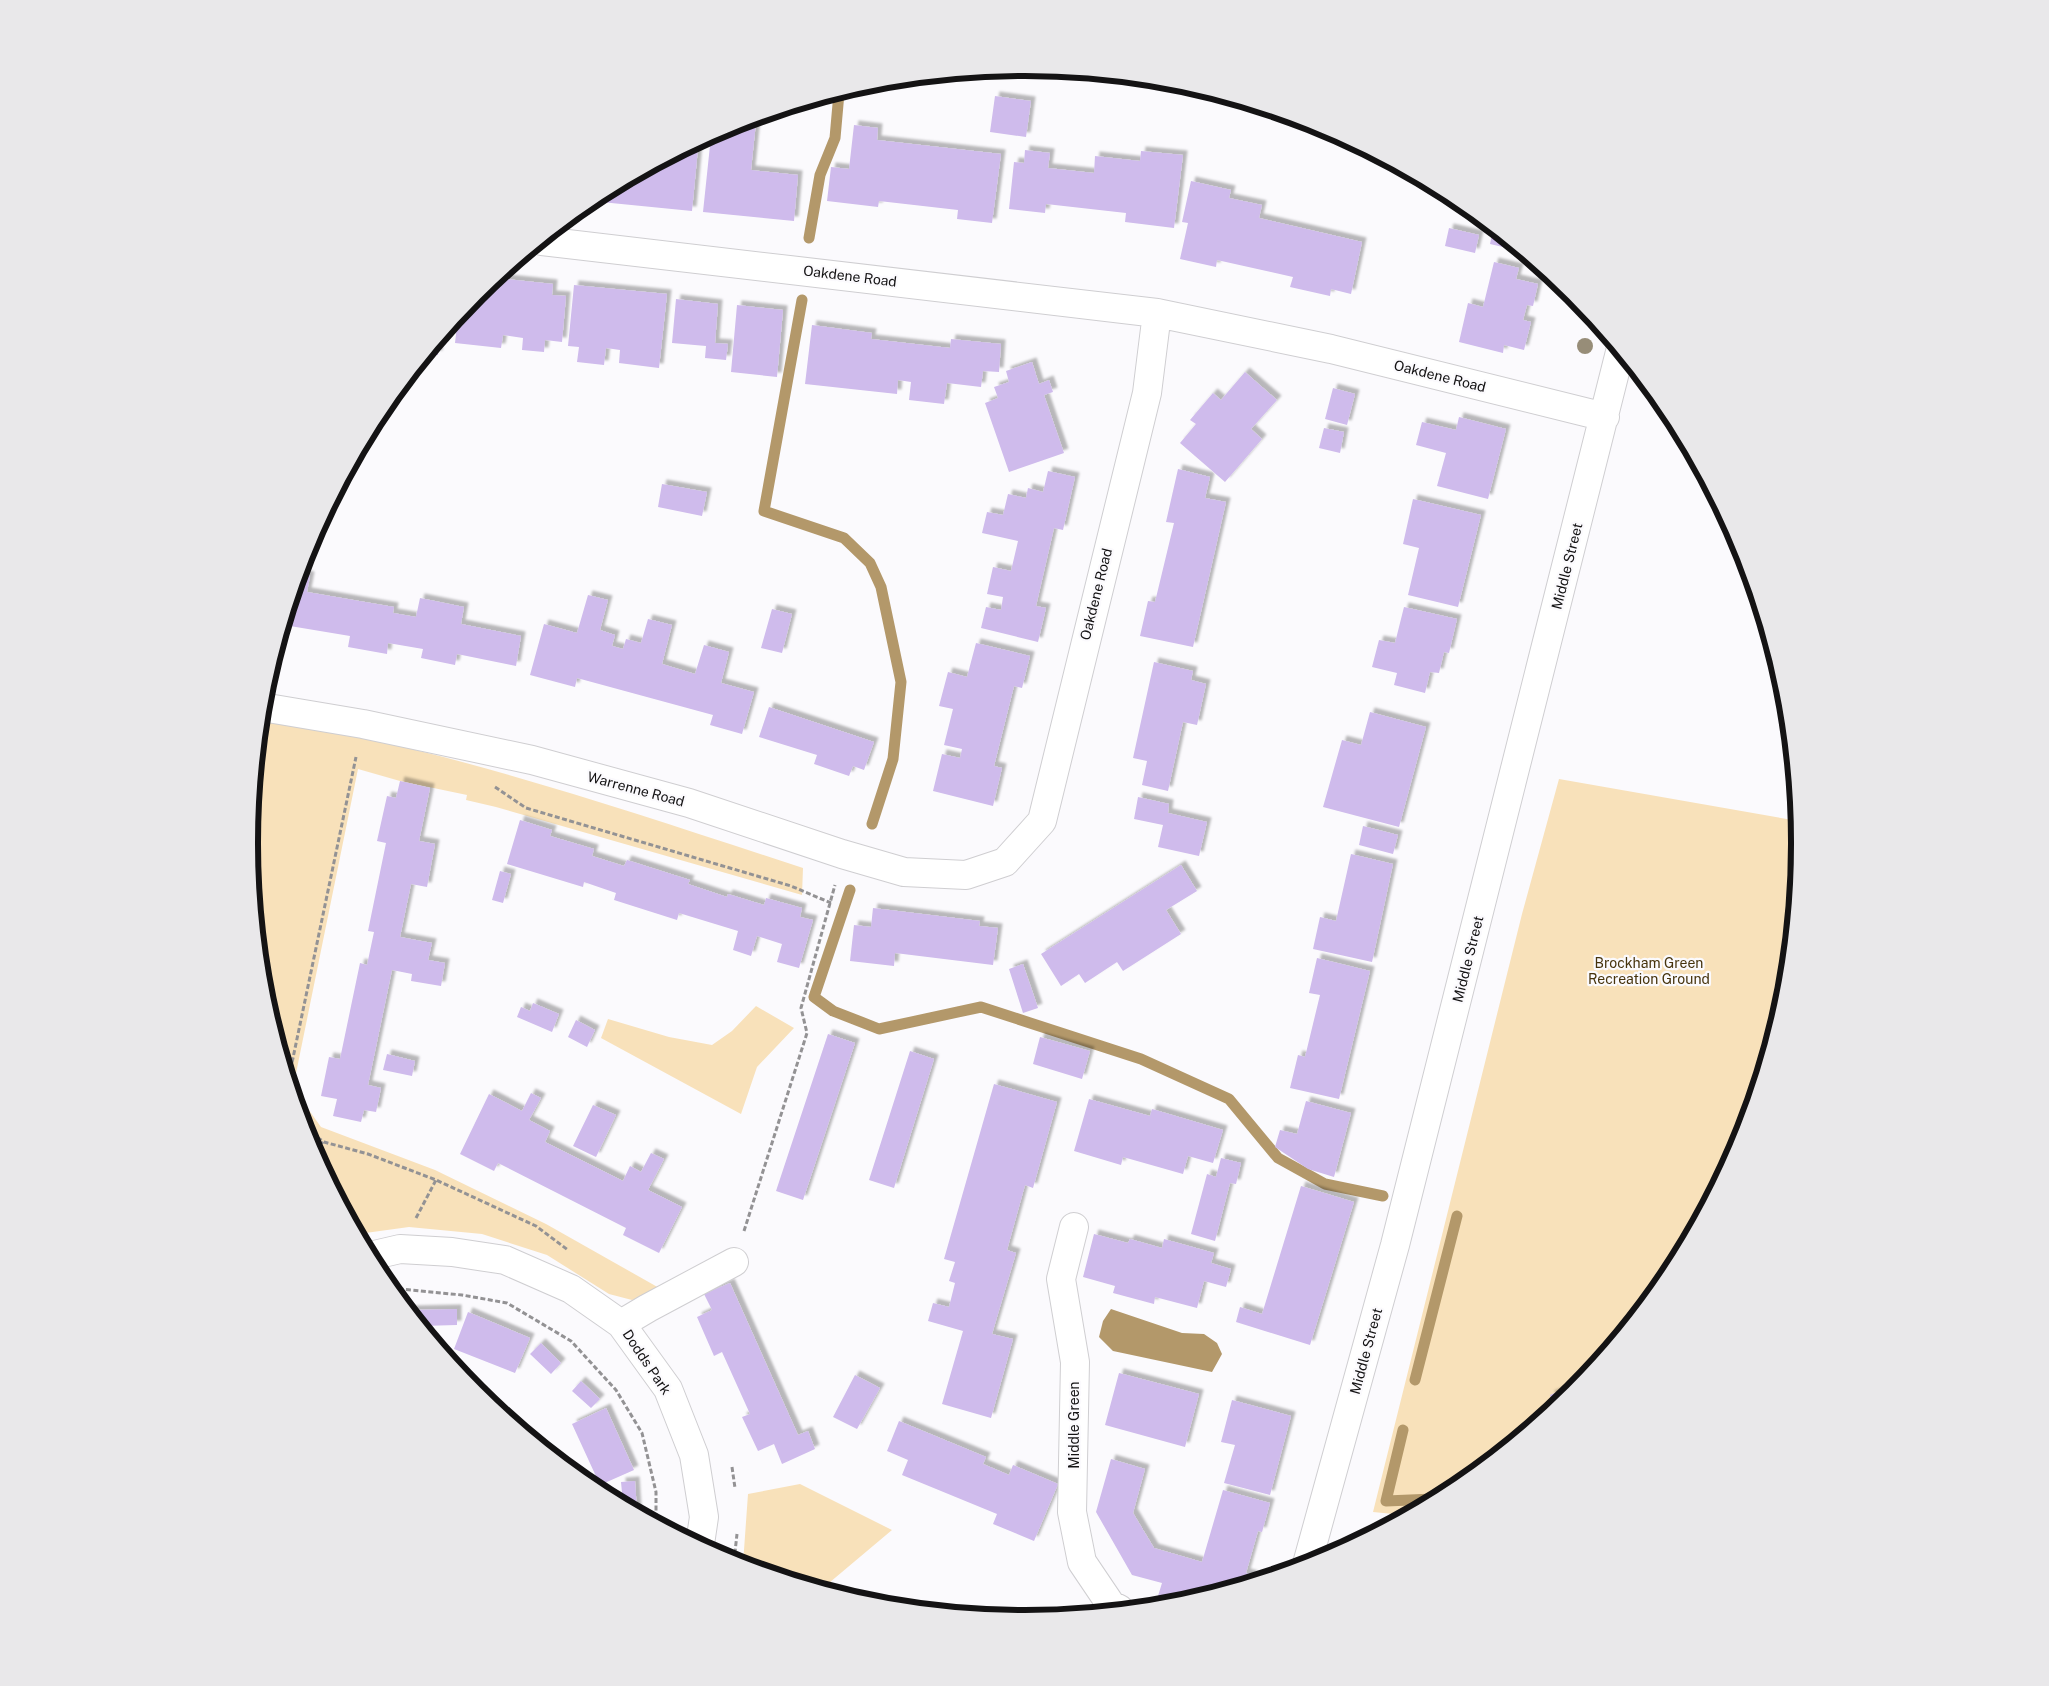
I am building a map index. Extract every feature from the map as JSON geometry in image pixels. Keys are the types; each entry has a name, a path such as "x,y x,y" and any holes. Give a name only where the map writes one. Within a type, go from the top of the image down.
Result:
{"street":[{"name":"Oakdene Road","path":"550,242 1157,313 1330,349 1605,417"},
{"name":"Oakdene Road","path":"1005,862 1042,821 1147,393 1157,313"},
{"name":"Middle Street","path":"1310,1554 1395,1245 1619,358"},
{"name":"Warrenne Road","path":"270,708 363,724 541,763 689,803 842,854 904,872 966,875 1005,862"},
{"name":"Middle Green","path":"1074,1227 1061,1279 1075,1362 1072,1512 1082,1562 1111,1604"},
{"name":"Dodds Park","path":"378,1254 400,1249 452,1252 506,1260 571,1289 621,1324 668,1389 694,1455 704,1517 701,1538"},
{"path":"621,1324 734,1262"}],"path":[{"path":"291,1066 363,724"},
{"path":"489,783 526,808 791,886 831,903"},
{"path":"734,1262 807,1033 801,1008 831,903 842,854"},
{"path":"319,1143 324,1142"},
{"path":"400,1249 436,1180"},
{"path":"401,1289 462,1295 507,1303 571,1341 616,1390 642,1433 656,1492 656,1515"}],"green space":[{"path":"268,721 352,735 420,751 531,781 695,832 803,868 802,895 466,800 467,795 400,781 358,769 295,1078 272,993 259,893 259,793"},
{"name":"Brockham Green Recreation Ground","path":"1559,779 1791,820 1790,893 1777,993 1751,1089 1733,1136 1689,1226 1633,1310 1601,1349 1567,1385 1530,1419 1450,1481 1408,1507 1395,1514 1373,1512 1522,914"},
{"path":"756,1006 794,1028 757,1067 741,1114 601,1038 608,1019 669,1037 712,1045 732,1031"},
{"path":"303,1102 321,1127 435,1170 546,1224 661,1289 632,1300 609,1294 547,1255 482,1234 409,1227 364,1233 337,1182"},
{"path":"800,1484 892,1530 826,1584 744,1556 748,1494"}],"shaded area":[{"path":"1111,1309 1182,1333 1204,1334 1217,1343 1222,1354 1212,1372 1113,1351 1099,1337 1103,1321"}],"building":[{"path":"995,96 1031,101 1026,137 990,132"},
{"path":"854,125 878,128 877,140 1001,154 992,223 957,219 958,210 879,201 878,207 827,201 831,167 849,169"},
{"path":"756,126 751,170 798,175 794,221 703,212 710,144 731,135"},
{"path":"698,149 692,211 603,202 641,179"},
{"path":"1025,150 1050,153 1048,168 1094,173 1095,156 1140,161 1141,151 1183,155 1174,228 1125,222 1126,213 1046,204 1045,213 1009,209 1014,162 1024,163"},
{"path":"1191,181 1231,190 1229,198 1262,205 1259,218 1362,242 1351,294 1331,289 1330,296 1290,287 1293,277 1217,260 1216,267 1180,259 1188,223 1182,222"},
{"path":"1449,228 1479,235 1475,253 1445,246"},
{"path":"1492,236 1507,248 1490,244"},
{"path":"1494,262 1519,268 1516,279 1538,284 1533,306 1527,305 1523,320 1531,322 1524,350 1504,345 1503,353 1459,342 1468,303 1483,307"},
{"path":"506,279 553,284 552,295 566,296 562,342 545,340 544,352 522,350 523,338 503,335 501,348 455,343 457,328"},
{"path":"574,285 667,294 659,368 619,363 620,350 606,348 604,365 577,362 579,347 568,346"},
{"path":"676,299 718,304 715,343 728,344 726,360 705,358 706,346 672,343"},
{"path":"737,305 783,310 777,377 731,372"},
{"path":"812,325 872,333 871,339 950,348 951,339 1001,344 999,372 983,371 981,387 947,383 944,404 909,400 911,382 898,380 897,394 805,384"},
{"path":"1032,362 1039,384 1049,380 1053,392 1044,395 1064,453 1009,472 985,403 998,398 994,387 1009,382 1006,371"},
{"path":"1245,372 1277,400 1251,429 1262,439 1225,482 1180,443 1196,424 1190,420 1213,393 1221,400"},
{"path":"1333,388 1355,394 1347,425 1325,419"},
{"path":"1459,417 1506,429 1488,499 1437,486 1446,453 1416,445 1422,422 1456,430"},
{"path":"1324,428 1344,432 1340,453 1319,448"},
{"path":"1178,469 1210,477 1205,498 1226,502 1193,647 1140,636 1148,601 1155,602 1174,523 1166,522"},
{"path":"1048,471 1075,477 1063,530 1054,528 1036,606 1046,608 1038,642 981,628 986,607 1001,610 1003,597 987,594 993,567 1011,571 1018,541 982,533 987,512 1003,515 1008,494 1026,498 1028,488 1043,492"},
{"path":"662,484 707,492 702,516 658,507"},
{"path":"1413,499 1481,515 1458,607 1408,595 1419,548 1403,544"},
{"path":"306,575 310,576 307,592 394,607 393,613 416,617 420,598 464,607 461,624 521,636 516,666 457,654 455,665 421,658 423,649 388,643 387,654 348,647 350,636 290,626"},
{"path":"588,595 608,600 600,630 615,635 612,646 623,649 626,639 641,643 648,619 672,625 662,664 695,674 704,645 729,652 721,683 754,692 742,734 710,725 713,715 577,678 575,687 530,675 544,624 577,633"},
{"path":"1404,607 1457,619 1449,653 1444,652 1439,673 1430,672 1425,693 1394,685 1397,673 1372,667 1379,640 1395,643"},
{"path":"772,609 792,614 782,653 761,648"},
{"path":"976,643 1030,656 1022,688 1014,686 994,766 1002,768 993,806 933,791 942,754 960,758 962,749 944,745 953,709 939,706 948,672 967,677"},
{"path":"1154,662 1193,671 1191,680 1206,684 1197,725 1183,722 1168,791 1142,785 1147,761 1133,758"},
{"path":"769,707 874,742 864,770 853,766 849,776 814,764 817,755 759,737"},
{"path":"1370,712 1426,727 1399,827 1323,807 1342,740 1361,745"},
{"path":"400,781 430,788 419,841 435,844 427,887 411,884 400,937 432,943 428,960 445,963 441,986 411,981 412,974 392,970 368,1085 381,1088 376,1112 364,1110 361,1122 333,1116 337,1099 321,1096 329,1057 340,1059 360,963 367,965 374,932 368,931 386,843 377,841 387,796 396,798"},
{"path":"1138,797 1169,804 1168,813 1207,822 1199,856 1158,847 1163,825 1134,819"},
{"path":"520,820 552,830 550,836 594,849 592,856 624,866 627,860 690,880 688,884 727,897 728,894 764,905 766,898 802,908 800,917 813,920 799,968 777,962 782,944 757,936 751,956 733,950 738,931 679,913 677,920 614,900 616,893 584,882 583,887 507,864"},
{"path":"1363,826 1398,835 1393,854 1359,845"},
{"path":"1351,854 1393,864 1372,962 1313,949 1320,917 1336,921"},
{"path":"1181,865 1197,891 1166,910 1181,934 1123,971 1117,962 1085,983 1079,974 1061,986 1041,954"},
{"path":"500,871 511,874 503,903 492,900"},
{"path":"873,908 980,921 979,926 998,928 993,965 895,953 894,966 850,961 854,925 871,927"},
{"path":"1317,958 1370,971 1339,1099 1290,1088 1298,1055 1305,1057 1320,995 1309,993"},
{"path":"1023,964 1038,1008 1023,1013 1009,969"},
{"path":"533,1003 559,1014 552,1032 517,1017 521,1007 530,1011"},
{"path":"576,1020 595,1030 587,1047 568,1037"},
{"path":"828,1034 855,1043 803,1200 776,1191"},
{"path":"1040,1037 1090,1051 1082,1079 1033,1064"},
{"path":"910,1051 934,1059 894,1188 869,1180"},
{"path":"387,1054 415,1061 412,1076 383,1070"},
{"path":"994,1084 1057,1102 1033,1188 1025,1185 1007,1250 1016,1253 992,1334 1013,1339 991,1418 942,1404 963,1331 928,1321 933,1303 949,1307 955,1283 949,1281 955,1262 944,1259"},
{"path":"531,1093 541,1098 529,1120 550,1131 545,1142 623,1181 630,1166 641,1172 651,1153 664,1159 648,1190 682,1207 659,1253 623,1235 626,1228 498,1163 494,1171 460,1154 489,1094 522,1111"},
{"path":"1089,1099 1150,1116 1152,1109 1223,1130 1213,1163 1188,1156 1183,1174 1123,1157 1121,1165 1074,1151"},
{"path":"1306,1101 1351,1113 1334,1177 1308,1169 1275,1147 1280,1130 1297,1134"},
{"path":"593,1105 616,1115 596,1157 573,1146"},
{"path":"1221,1158 1241,1163 1236,1184 1230,1183 1215,1241 1191,1234 1207,1174 1216,1177"},
{"path":"1301,1186 1354,1202 1310,1345 1236,1322 1240,1307 1262,1314"},
{"path":"1094,1234 1128,1243 1130,1239 1162,1248 1164,1239 1214,1253 1211,1263 1231,1269 1226,1287 1204,1281 1197,1308 1155,1297 1154,1304 1113,1293 1115,1286 1083,1277"},
{"path":"730,1283 798,1435 808,1431 815,1449 782,1464 774,1444 758,1451 742,1417 750,1414 722,1352 714,1356 697,1317 712,1310 704,1294"},
{"path":"457,1309 457,1325 429,1326 416,1310"},
{"path":"468,1312 530,1338 515,1373 454,1349"},
{"path":"541,1343 561,1363 551,1374 530,1354"},
{"path":"1119,1373 1199,1394 1185,1447 1105,1425"},
{"path":"855,1375 880,1388 857,1429 833,1417"},
{"path":"581,1381 600,1399 591,1408 572,1391"},
{"path":"1562,1390 1551,1399 1550,1395"},
{"path":"1232,1400 1291,1416 1270,1495 1224,1483 1235,1445 1221,1442"},
{"path":"606,1408 634,1470 603,1484 598,1480 572,1424"},
{"path":"899,1421 986,1457 983,1464 1009,1475 1013,1465 1058,1484 1034,1541 993,1524 997,1514 902,1475 908,1460 887,1451"},
{"path":"1111,1459 1145,1469 1133,1513 1154,1548 1202,1562 1223,1490 1270,1503 1262,1532 1258,1531 1246,1573 1252,1575 1223,1584 1162,1597 1158,1596 1162,1583 1132,1575 1096,1512"},
{"path":"635,1481 637,1504 622,1495 621,1482"}],"waterway":[{"path":"809,238 820,175 835,138 838,99"},
{"path":"802,300 764,511 844,538 870,563 881,587 901,682 893,759 872,824"},
{"path":"850,890 814,997 833,1011 879,1029 981,1007 1141,1059 1229,1099 1278,1158 1325,1184 1383,1196"},
{"path":"1415,1380 1457,1216"},
{"path":"1403,1430 1386,1501 1420,1500"}]}
